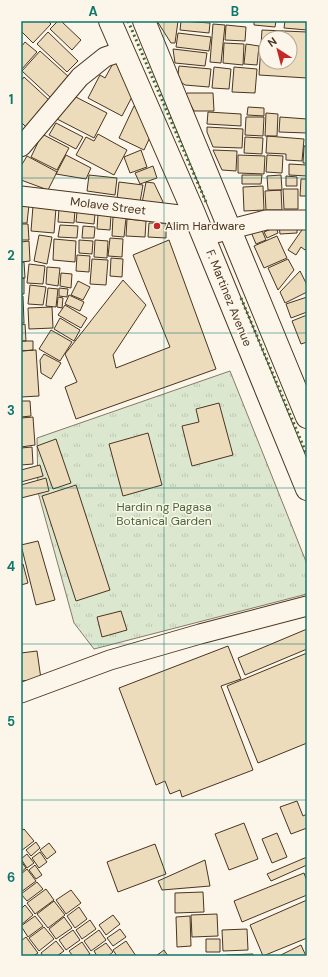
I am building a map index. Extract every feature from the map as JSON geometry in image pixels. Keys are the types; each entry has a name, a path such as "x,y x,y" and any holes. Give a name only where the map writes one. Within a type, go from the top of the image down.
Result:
{"main road":[{"name":"F. Martinez Avenue","path":"110,21 194,211 307,489"},
{"path":"144,21 307,417"}],"street":[{"path":"21,147 80,77 106,57 123,51"},
{"name":"Molave Street","path":"21,196 180,215 194,211"},
{"path":"204,236 266,220 307,220"},
{"path":"21,693 110,660 200,634 307,606"}],"green space":[{"name":"Hardin ng Pagasa Botanical Garden","path":"230,371 307,564 307,594 94,649 74,623 38,492 37,438"}],"building":[{"path":"21,21 48,21 51,24 33,43 21,31"},
{"path":"58,21 61,21 81,40 72,50 50,29"},
{"path":"157,21 178,21 175,43 171,43"},
{"path":"181,21 210,23 209,33 180,30"},
{"path":"254,21 276,21 275,27 254,25"},
{"path":"285,21 307,21 307,30 284,28"},
{"path":"213,24 225,25 221,63 210,62"},
{"path":"226,25 246,27 245,41 225,40"},
{"path":"48,32 78,61 67,72 37,44"},
{"path":"298,32 307,32 307,78 259,75 259,70 298,70"},
{"path":"178,33 211,37 209,51 176,47"},
{"path":"25,42 37,52 21,70 21,47"},
{"path":"224,43 244,44 243,65 223,63"},
{"path":"246,44 258,46 257,65 244,64"},
{"path":"173,49 207,53 205,66 175,63"},
{"path":"40,51 70,78 51,98 22,71"},
{"path":"116,58 134,93 122,116 88,98 100,75 105,78"},
{"path":"179,66 211,69 209,87 185,85 181,82 178,74"},
{"path":"214,67 231,69 229,89 212,88"},
{"path":"234,67 257,69 255,93 232,92"},
{"path":"24,77 50,101 26,127 21,122 21,81"},
{"path":"187,93 213,93 214,111 194,111 186,96"},
{"path":"70,94 107,113 94,138 57,119"},
{"path":"134,106 140,112 151,135 144,150 119,138"},
{"path":"248,107 264,108 264,116 247,115"},
{"path":"208,112 241,114 241,126 207,124"},
{"path":"266,113 278,114 277,136 265,136"},
{"path":"246,117 264,117 263,136 245,135"},
{"path":"280,117 307,119 307,133 279,132"},
{"path":"56,123 83,137 76,149 49,135"},
{"path":"207,127 243,129 242,148 213,147 207,132"},
{"path":"42,134 69,148 57,170 31,157"},
{"path":"98,134 127,150 114,175 76,155 86,137 94,141"},
{"path":"267,136 304,139 302,161 286,160 286,154 266,153"},
{"path":"245,137 263,138 262,154 244,153"},
{"path":"304,146 307,146 307,163 303,163"},
{"path":"141,150 147,167 130,173 124,157"},
{"path":"213,150 237,151 236,171 222,170"},
{"path":"66,155 91,168 86,179 56,174"},
{"path":"238,155 265,156 264,174 238,173"},
{"path":"267,155 283,156 282,173 266,172"},
{"path":"27,156 57,172 48,190 21,180 21,166"},
{"path":"289,164 307,165 307,176 289,175"},
{"path":"153,166 157,178 140,184 135,173"},
{"path":"89,175 117,178 115,195 87,191"},
{"path":"242,175 262,175 261,184 242,184"},
{"path":"281,175 282,190 268,190 267,176"},
{"path":"286,176 297,177 297,186 286,186"},
{"path":"301,179 307,179 307,196 300,196"},
{"path":"119,182 143,185 140,202 117,199"},
{"path":"146,182 154,183 163,202 162,205 142,203"},
{"path":"263,186 264,210 244,211 243,187"},
{"path":"283,189 298,189 298,209 284,209"},
{"path":"281,190 282,210 266,210 265,191"},
{"path":"21,204 29,205 27,223 21,223"},
{"path":"33,206 56,208 54,233 31,231"},
{"path":"59,209 75,210 74,223 58,222"},
{"path":"77,212 95,214 94,224 76,222"},
{"path":"98,214 111,215 110,230 97,229"},
{"path":"113,217 126,218 124,237 112,236"},
{"path":"127,219 146,221 145,237 126,236"},
{"path":"149,223 166,223 166,238 148,237"},
{"path":"297,223 297,233 280,234 279,225"},
{"path":"21,224 28,224 29,240 21,240"},
{"path":"60,225 78,226 77,238 58,237"},
{"path":"83,226 95,227 94,238 82,238"},
{"path":"276,227 278,233 267,238 264,232"},
{"path":"304,227 307,230 307,248 305,250 301,247 296,255 288,250"},
{"path":"261,228 266,240 256,244 251,232"},
{"path":"39,235 52,237 47,264 34,261"},
{"path":"277,236 287,258 264,268 254,246"},
{"path":"110,238 123,239 122,257 108,256"},
{"path":"54,239 76,241 75,262 53,260"},
{"path":"79,240 93,241 92,254 79,253"},
{"path":"95,240 108,241 107,258 94,257"},
{"path":"169,240 216,369 76,419 65,387 77,382 65,354 123,280 146,305 113,355 116,368 170,347 133,255"},
{"path":"29,241 30,261 21,262 21,242"},
{"path":"77,255 90,256 89,272 76,271"},
{"path":"111,258 123,259 122,277 110,276"},
{"path":"92,259 108,260 106,285 90,284"},
{"path":"288,259 294,270 278,290 268,268"},
{"path":"21,262 24,262 25,278 21,278"},
{"path":"29,264 45,266 43,284 27,283"},
{"path":"47,267 60,268 58,286 46,284"},
{"path":"300,271 307,285 307,292 285,303 280,292"},
{"path":"61,273 72,274 71,288 60,286"},
{"path":"24,278 24,294 21,294 21,279"},
{"path":"78,281 90,287 83,300 71,295"},
{"path":"30,285 46,287 43,305 28,304"},
{"path":"48,288 58,289 56,307 46,306"},
{"path":"59,288 68,289 67,297 59,296"},
{"path":"69,295 84,302 80,311 65,304"},
{"path":"21,296 23,296 24,323 21,323"},
{"path":"58,297 63,298 62,308 57,307"},
{"path":"307,297 307,312 291,318 286,304"},
{"path":"65,305 87,318 81,328 58,315"},
{"path":"52,307 53,328 29,329 28,308"},
{"path":"307,315 307,342 301,344 292,321"},
{"path":"60,318 80,330 74,341 54,329"},
{"path":"25,324 26,341 21,341 21,325"},
{"path":"51,330 72,342 60,361 39,349"},
{"path":"21,341 33,341 33,350 21,351"},
{"path":"36,350 39,396 21,397 21,351"},
{"path":"44,354 61,363 51,379 41,373 40,360"},
{"path":"21,401 30,401 31,416 21,417"},
{"path":"219,403 233,455 192,466 182,426 199,422 196,409"},
{"path":"33,417 35,445 21,447 21,418"},
{"path":"148,433 162,485 123,496 109,444"},
{"path":"56,439 71,483 53,489 37,446"},
{"path":"32,447 33,464 21,465 21,448"},
{"path":"40,465 43,476 21,482 21,470"},
{"path":"46,478 49,491 21,498 21,485"},
{"path":"76,485 110,590 76,601 42,496"},
{"path":"38,541 55,600 36,605 21,545"},
{"path":"23,564 28,583 21,585 21,565"},
{"path":"121,611 127,630 102,637 97,617"},
{"path":"307,629 307,649 245,675 238,658"},
{"path":"228,646 241,679 221,686 253,770 182,797 180,790 170,794 165,781 156,785 119,688"},
{"path":"37,651 41,679 21,681 21,653"},
{"path":"307,653 307,743 258,763 227,686"},
{"path":"297,801 303,816 307,814 307,828 291,834 280,807"},
{"path":"244,823 258,859 229,870 215,834"},
{"path":"24,829 34,841 21,851 21,831"},
{"path":"277,833 287,857 272,863 262,839"},
{"path":"36,842 40,848 31,856 26,850"},
{"path":"49,843 56,852 47,859 40,850"},
{"path":"155,844 166,874 118,892 107,862"},
{"path":"40,852 47,862 39,868 32,858"},
{"path":"27,854 34,863 27,868 21,859"},
{"path":"307,857 307,865 271,881 267,874"},
{"path":"205,860 210,886 162,890 158,881"},
{"path":"21,861 26,868 21,872"},
{"path":"35,865 42,875 36,879 29,870"},
{"path":"27,869 36,881 21,892 21,874"},
{"path":"304,873 307,881 307,895 242,922 234,901"},
{"path":"37,882 43,889 27,901 21,894"},
{"path":"46,889 54,900 35,914 27,903"},
{"path":"71,890 81,903 66,914 56,900"},
{"path":"203,892 204,912 175,913 175,893"},
{"path":"307,900 307,938 263,956 250,925"},
{"path":"54,901 65,915 48,928 37,914"},
{"path":"25,905 33,915 21,925 21,909"},
{"path":"79,907 87,919 75,928 67,916"},
{"path":"217,914 218,936 192,937 191,915"},
{"path":"113,915 120,924 106,935 99,925"},
{"path":"35,916 43,926 28,937 21,926"},
{"path":"190,916 191,946 177,947 176,917"},
{"path":"64,917 72,928 56,939 49,929"},
{"path":"90,920 96,929 82,939 76,930"},
{"path":"44,927 54,939 39,951 29,938"},
{"path":"120,929 126,937 113,946 107,938"},
{"path":"247,929 248,950 223,951 222,930"},
{"path":"73,930 80,940 66,950 59,940"},
{"path":"99,930 106,940 91,951 84,941"},
{"path":"26,937 38,953 33,956 21,956 21,941"},
{"path":"206,939 220,939 220,952 206,952"},
{"path":"56,941 64,951 57,956 43,956 41,953"},
{"path":"126,941 136,956 117,956 113,950"},
{"path":"82,942 90,954 87,956 73,956 69,951"},
{"path":"106,943 113,952 108,956 97,956 94,951"},
{"path":"301,945 306,956 279,956"},
{"path":"164,950 168,956 156,956"},
{"path":"253,954 253,956 226,956 226,955"}],"hedge":[{"path":"128,21 206,202"},
{"path":"241,298 307,455"}],"place":[{"name":"Alim Hardware","path":"157,226"}]}
